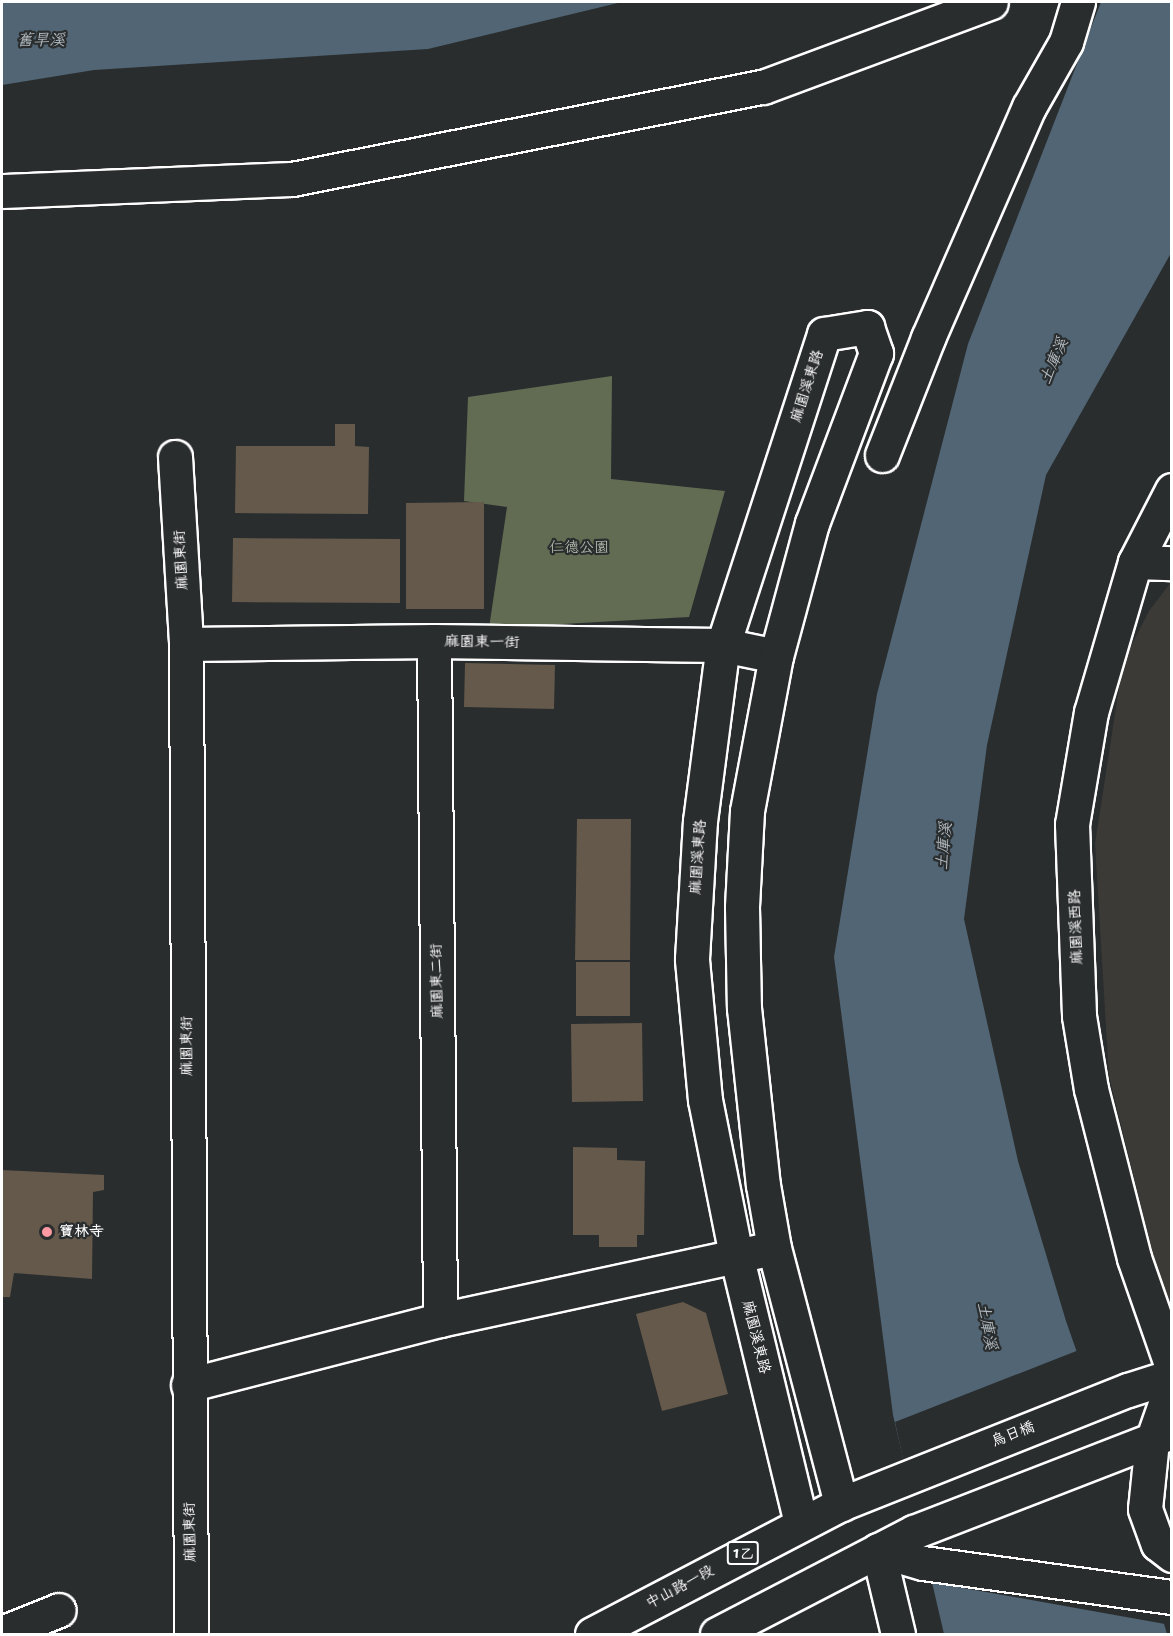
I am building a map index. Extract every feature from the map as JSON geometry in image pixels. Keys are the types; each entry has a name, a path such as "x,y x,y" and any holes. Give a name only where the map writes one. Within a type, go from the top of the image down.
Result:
{"street":[{"path":"2,191 292,179 764,87 991,2"},
{"path":"882,455 928,338 1029,107 1066,42 1078,2"},
{"name":"麻園溪東路","path":"801,1522 736,1255 705,1100 692,959 700,821 723,645 824,334 867,327 876,353 812,523 776,656 747,811 742,908 744,1008 753,1111 774,1248 841,1504"},
{"name":"麻園東街","path":"175,457 186,644 191,1635"},
{"name":"麻園溪西路","path":"1172,490 1135,562 1090,712 1072,824 1079,1016 1091,1089 1131,1247 1172,1367"},
{"path":"1135,562 1172,563"},
{"name":"麻園東一街","path":"186,644 435,641 723,645 776,656"},
{"name":"麻園東二街","path":"435,641 440,1320"},
{"path":"188,1385 440,1320 774,1248"},
{"name":"烏日橋","path":"899,1479 1128,1389 1172,1376"},
{"path":"1172,1384 1154,1440 1145,1509 1158,1544 1172,1556"},
{"path":"717,1635 914,1532 1154,1440"},
{"name":"中山路一段","path":"592,1635 801,1522 899,1479"},
{"path":"878,1550 923,1563 1172,1597"},
{"path":"878,1550 898,1635"},
{"path":"2,1633 59,1610"}],"shaded area":[{"path":"1171,582 1172,1319 1169,1320 1109,1076 1095,844 1123,662 1149,611"}],"green space":[{"name":"仁德公園","path":"612,376 611,479 725,491 689,617 489,628 507,507 464,501 468,397"}],"water":[{"name":"舊旱溪","path":"2,2 622,2 428,49 94,70 2,85"},
{"name":"土庫溪","path":"1101,2 1171,2 1171,253 1046,475 987,745 964,919 1018,1161 1066,1321 1124,1487 1167,1634 944,1634 893,1415 834,957 877,694 968,344"}],"pier":[{"path":"1079,1350 1127,1486 1165,1624 930,1582 895,1422"}],"building":[{"path":"335,424 355,424 355,446 369,447 368,514 235,513 236,446 335,446"},
{"path":"484,502 484,609 406,609 406,503"},
{"path":"233,538 400,539 400,603 232,602"},
{"path":"465,663 555,665 554,709 464,707"},
{"path":"577,819 631,819 630,960 575,960"},
{"path":"576,962 630,962 630,1016 576,1016"},
{"path":"642,1023 643,1101 572,1102 571,1024"},
{"path":"573,1147 617,1148 617,1160 645,1161 644,1235 637,1235 637,1247 599,1247 599,1235 573,1235"},
{"name":"寶林寺","path":"2,1170 104,1175 104,1190 93,1192 92,1279 14,1273 10,1297 2,1297"},
{"path":"683,1302 706,1313 728,1394 662,1411 636,1314"}],"place":[{"name":"寶林寺","path":"47,1232"}]}
